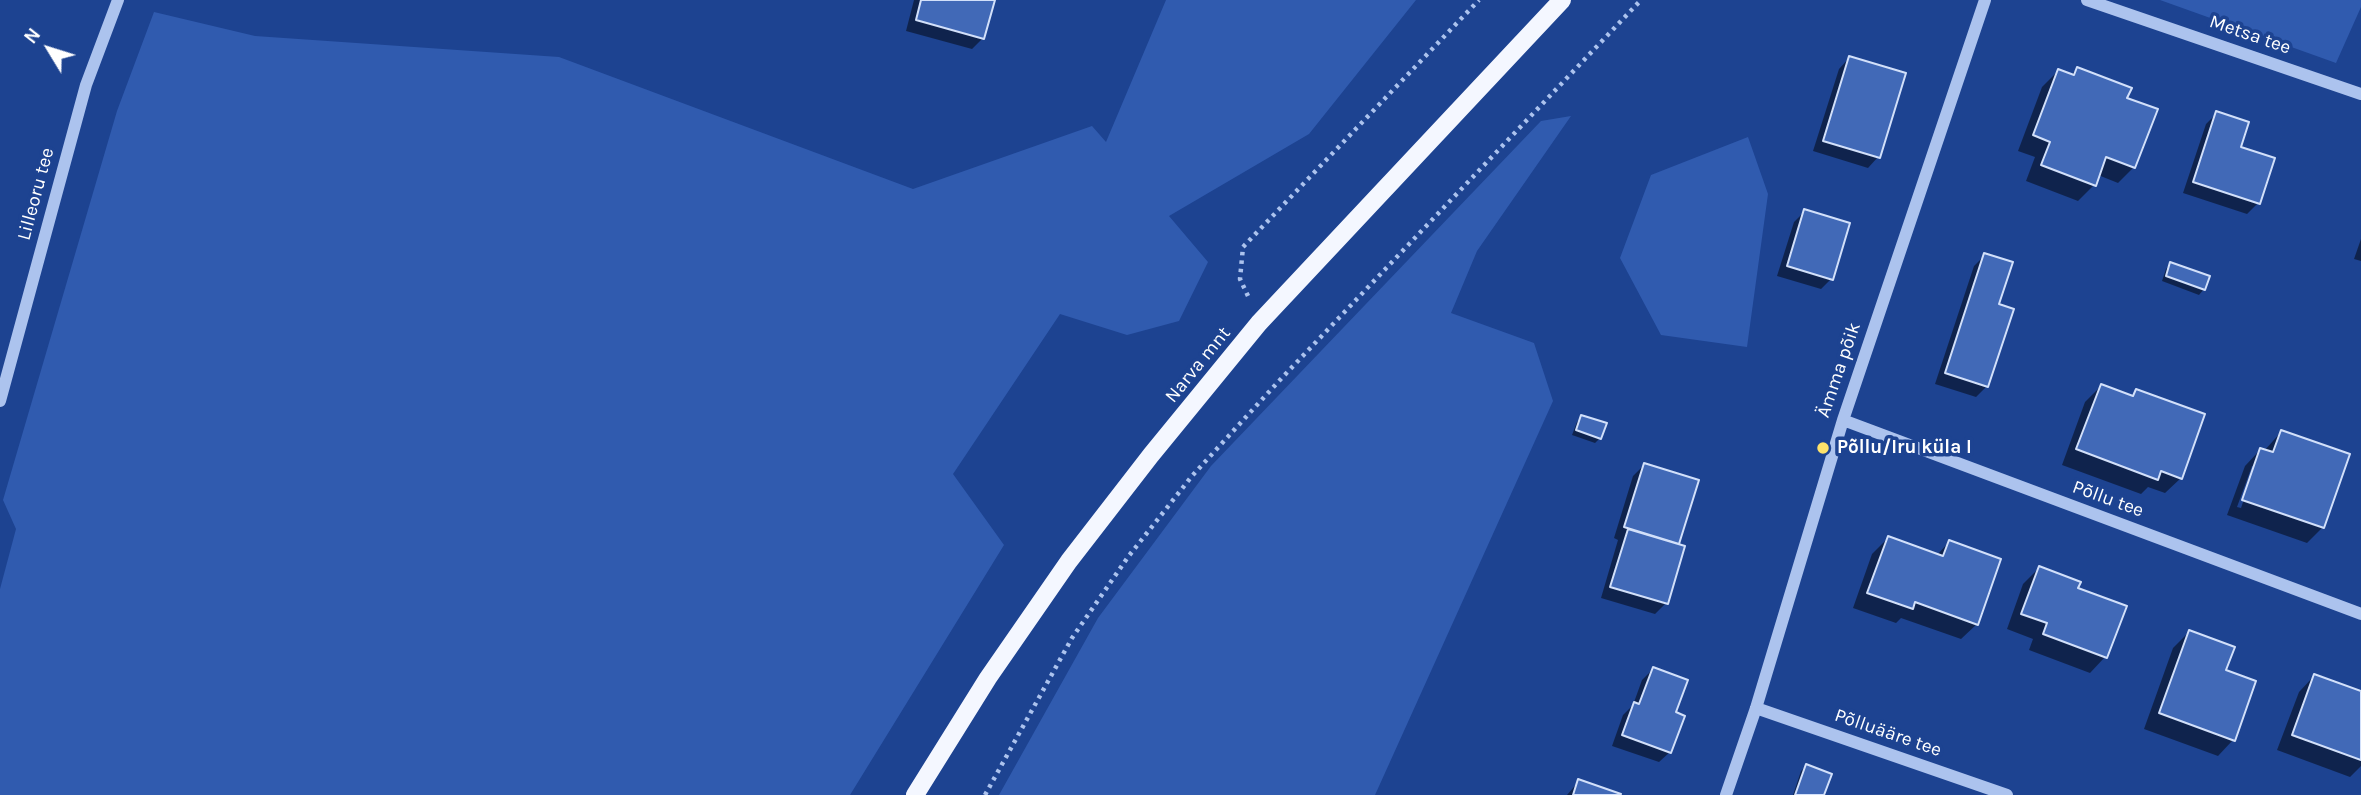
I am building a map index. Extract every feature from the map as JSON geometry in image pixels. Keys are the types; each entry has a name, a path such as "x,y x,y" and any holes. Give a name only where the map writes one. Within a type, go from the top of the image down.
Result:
{"main road":[{"name":"Narva mnt","path":"915,795 988,678 1069,561 1151,455 1259,323 1562,0"}],"street":[{"name":"Lilleoru tee","path":"0,401 86,85 118,0"},
{"name":"Ämma põik","path":"1726,795 1756,708 1843,420 1985,0"},
{"name":"Metsa tee","path":"2088,0 2361,94"},
{"name":"Põllu tee","path":"1843,420 2361,614"},
{"name":"Põlluääre tee","path":"1756,708 2007,795"}],"path":[{"path":"1259,323 1240,278 1243,247 1479,0"},
{"path":"985,795 1072,638 1128,557 1192,476 1642,0"}],"shaded area":[{"path":"1166,0 1416,0 1309,134 1169,216 1208,262 1179,321 1127,335 1060,314 953,474 1004,545 850,795 0,795 0,589 16,529 3,500 117,111 154,12 255,36 559,57 913,189 1092,126 1106,142"},
{"path":"2160,0 2361,0 2361,7 2336,63"},
{"path":"1571,116 1477,251 1451,313 1534,343 1553,401 1375,795 999,795 1098,618 1211,466 1541,121"},
{"path":"1748,137 1768,194 1747,347 1661,335 1620,258 1651,175"}],"building":[{"path":"921,0 995,0 984,39 916,20"},
{"path":"1849,56 1906,73 1880,158 1823,141"},
{"path":"2077,67 2132,88 2127,98 2158,109 2135,168 2106,157 2096,186 2041,165 2050,142 2033,135 2058,69 2074,75"},
{"path":"2216,111 2249,122 2241,147 2275,158 2260,204 2193,182"},
{"path":"1804,209 1850,223 1833,280 1787,266"},
{"path":"1984,253 2013,262 1999,304 2014,309 1988,387 1945,373"},
{"path":"2170,262 2210,276 2205,290 2166,276"},
{"path":"2101,384 2133,396 2136,389 2205,414 2182,479 2161,471 2158,480 2076,449"},
{"path":"1581,415 1607,423 1601,439 1576,430"},
{"path":"2281,430 2350,454 2324,528 2242,500 2260,448 2273,452"},
{"path":"1644,463 1699,480 1679,544 1624,527"},
{"path":"1628,529 1685,546 1668,604 1610,587"},
{"path":"1888,536 1943,556 1949,540 2001,559 1978,625 1915,602 1913,609 1867,593"},
{"path":"2039,566 2081,582 2078,588 2127,606 2107,658 2043,634 2047,623 2021,614"},
{"path":"2189,630 2235,647 2226,670 2256,681 2235,741 2159,713"},
{"path":"1653,667 1688,680 1676,712 1685,716 1671,753 1622,735 1634,702 1639,704"},
{"path":"2314,674 2361,691 2361,760 2292,735"},
{"path":"1806,764 1832,774 1824,795 1795,795"},
{"path":"1578,779 1621,794 1573,795"}],"place":[{"name":"Põllu/Iru küla I","path":"1823,448"}]}
